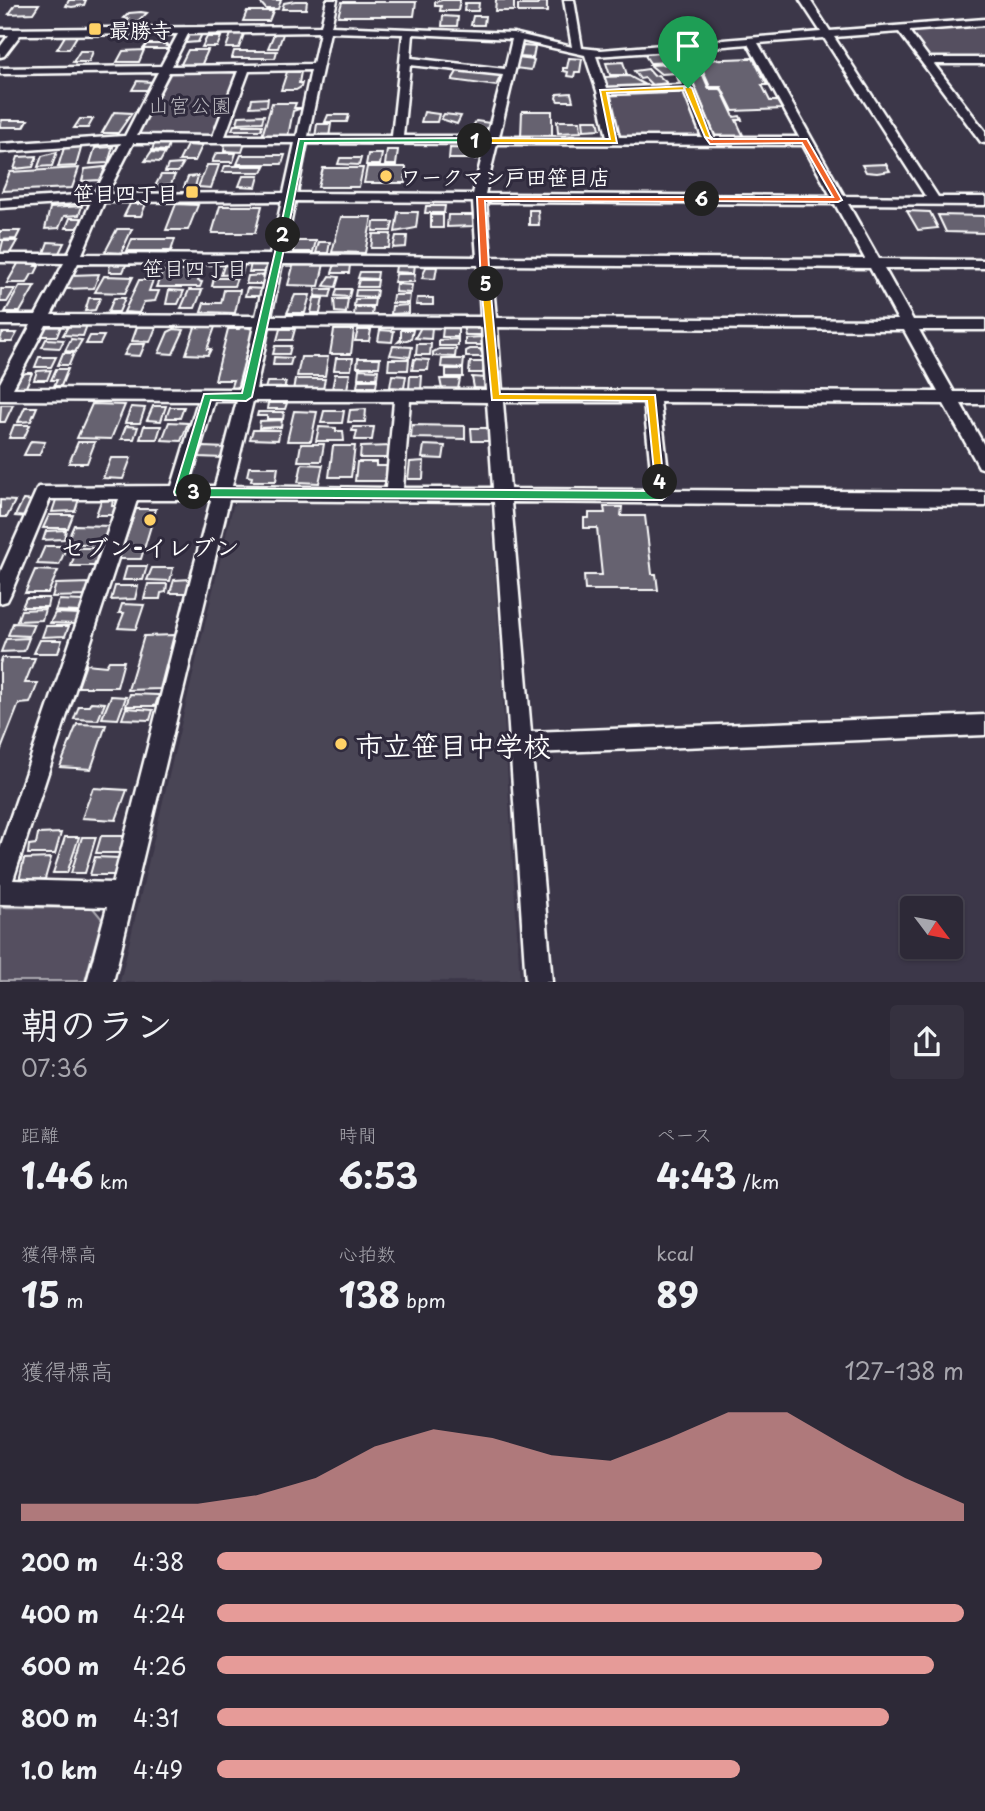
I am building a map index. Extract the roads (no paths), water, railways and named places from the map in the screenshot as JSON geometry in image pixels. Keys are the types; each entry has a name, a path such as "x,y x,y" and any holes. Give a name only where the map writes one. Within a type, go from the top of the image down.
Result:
{"street":[{"path":"100,982 246,397 332,0"},
{"path":"569,0 578,46 576,51"},
{"path":"805,0 934,200"},
{"path":"0,32 325,29 408,31 518,37 590,53 985,22"},
{"path":"902,29 981,128 985,139"},
{"path":"185,30 99,198 74,257 1,394 207,397 985,398"},
{"path":"397,141 408,31"},
{"path":"0,54 17,32"},
{"path":"518,37 507,72 479,193 539,982"},
{"path":"751,41 804,141 985,462"},
{"path":"672,48 710,141"},
{"path":"590,53 603,91 614,141"},
{"path":"404,61 507,72"},
{"path":"926,61 985,61"},
{"path":"0,71 318,67"},
{"path":"218,140 245,68"},
{"path":"603,91 688,88"},
{"path":"0,148 129,139 804,141"},
{"path":"0,204 99,198 290,197 985,201"},
{"path":"0,258 985,264"},
{"path":"0,320 985,325"},
{"path":"394,493 403,396"},
{"path":"179,492 207,397"},
{"path":"652,397 662,495"},
{"path":"0,595 44,492 985,499"},
{"path":"0,883 130,493"},
{"path":"521,743 985,724"},
{"path":"0,892 122,895"}],"place":[{"name":"最勝寺","path":"95,29"},
{"name":"ワークマン戸田笹目店","path":"386,176"},
{"name":"笹目四丁目","path":"192,192"},
{"name":"セブン-イレブン","path":"150,520"},
{"name":"市立笹目中学校","path":"341,744"}],"district":[{"name":"笹目四丁目","path":"195,267"}],"park label":[{"name":"山宮公園","path":"190,104"}]}
